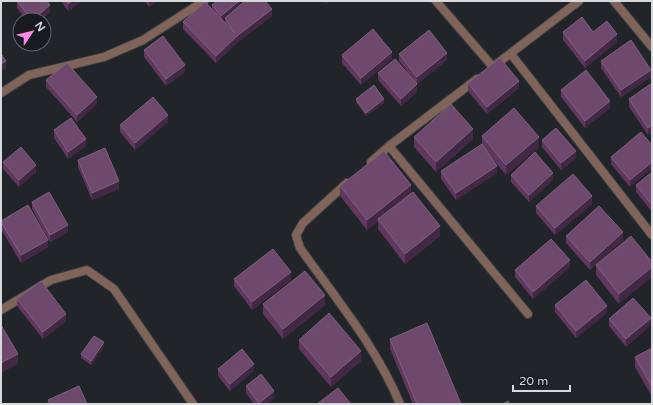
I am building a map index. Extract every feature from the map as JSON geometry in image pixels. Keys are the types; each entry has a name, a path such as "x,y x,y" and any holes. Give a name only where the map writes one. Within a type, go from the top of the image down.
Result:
{"street":[{"path":"1,93 28,75 104,57 143,40 204,1"},
{"path":"436,1 487,72"},
{"path":"366,166 389,146 579,1"},
{"path":"614,1 652,47"},
{"path":"511,54 652,235"},
{"path":"389,146 528,314"},
{"path":"355,176 303,223 296,235 300,248 356,327 391,382 400,404"},
{"path":"1,310 51,280 87,270 114,289 193,404"}],"building":[{"path":"17,1 47,1 50,5 42,12 26,12"},
{"path":"217,1 239,1 221,16 212,5"},
{"path":"245,1 265,1 272,9 237,36 216,56 183,22 205,2 235,33 225,18"},
{"path":"582,17 593,32 607,21 617,34 585,61 563,32"},
{"path":"373,29 392,52 361,78 342,55"},
{"path":"429,30 447,53 417,77 399,54"},
{"path":"163,36 185,65 166,79 144,50"},
{"path":"631,40 651,70 621,90 601,61"},
{"path":"1,54 6,61 1,64"},
{"path":"500,58 519,81 487,107 468,83"},
{"path":"395,59 417,84 401,99 378,73"},
{"path":"67,63 97,97 77,115 46,80"},
{"path":"586,70 610,101 585,121 561,90"},
{"path":"652,83 652,125 648,128 629,99"},
{"path":"374,85 384,99 366,113 356,99"},
{"path":"153,97 168,115 135,143 120,125"},
{"path":"451,104 473,129 436,162 414,137"},
{"path":"514,108 539,137 506,165 482,136"},
{"path":"71,118 86,139 68,152 54,130"},
{"path":"556,128 576,151 561,163 542,140"},
{"path":"641,132 652,145 652,162 630,180 611,157"},
{"path":"482,144 497,166 456,193 441,171"},
{"path":"21,147 36,165 19,180 3,162"},
{"path":"105,148 119,181 92,193 78,160"},
{"path":"384,151 411,185 367,220 340,186"},
{"path":"535,152 553,173 529,195 511,175"},
{"path":"652,172 652,205 636,185"},
{"path":"573,174 592,196 555,228 536,206"},
{"path":"49,192 68,225 50,235 32,202"},
{"path":"413,192 440,226 405,254 378,219"},
{"path":"28,205 48,240 21,255 1,221"},
{"path":"599,206 623,232 590,262 566,236"},
{"path":"631,236 652,262 652,267 619,294 596,265"},
{"path":"551,239 570,260 533,292 515,270"},
{"path":"273,249 291,272 252,302 234,279"},
{"path":"305,271 325,295 283,329 263,304"},
{"path":"586,280 607,306 576,331 555,305"},
{"path":"41,281 66,314 43,332 17,299"},
{"path":"633,298 651,318 626,339 609,319"},
{"path":"329,313 361,351 331,377 299,340"},
{"path":"427,323 461,404 417,404 390,339"},
{"path":"1,325 18,354 1,363"},
{"path":"94,336 104,342 91,361 81,354"},
{"path":"652,348 652,387 635,357"},
{"path":"242,349 254,364 230,384 218,369"},
{"path":"261,374 274,391 259,403 246,386"},
{"path":"79,386 87,404 50,404 48,400"},
{"path":"338,388 351,404 317,404"},
{"path":"508,401 510,404 503,404"}]}
